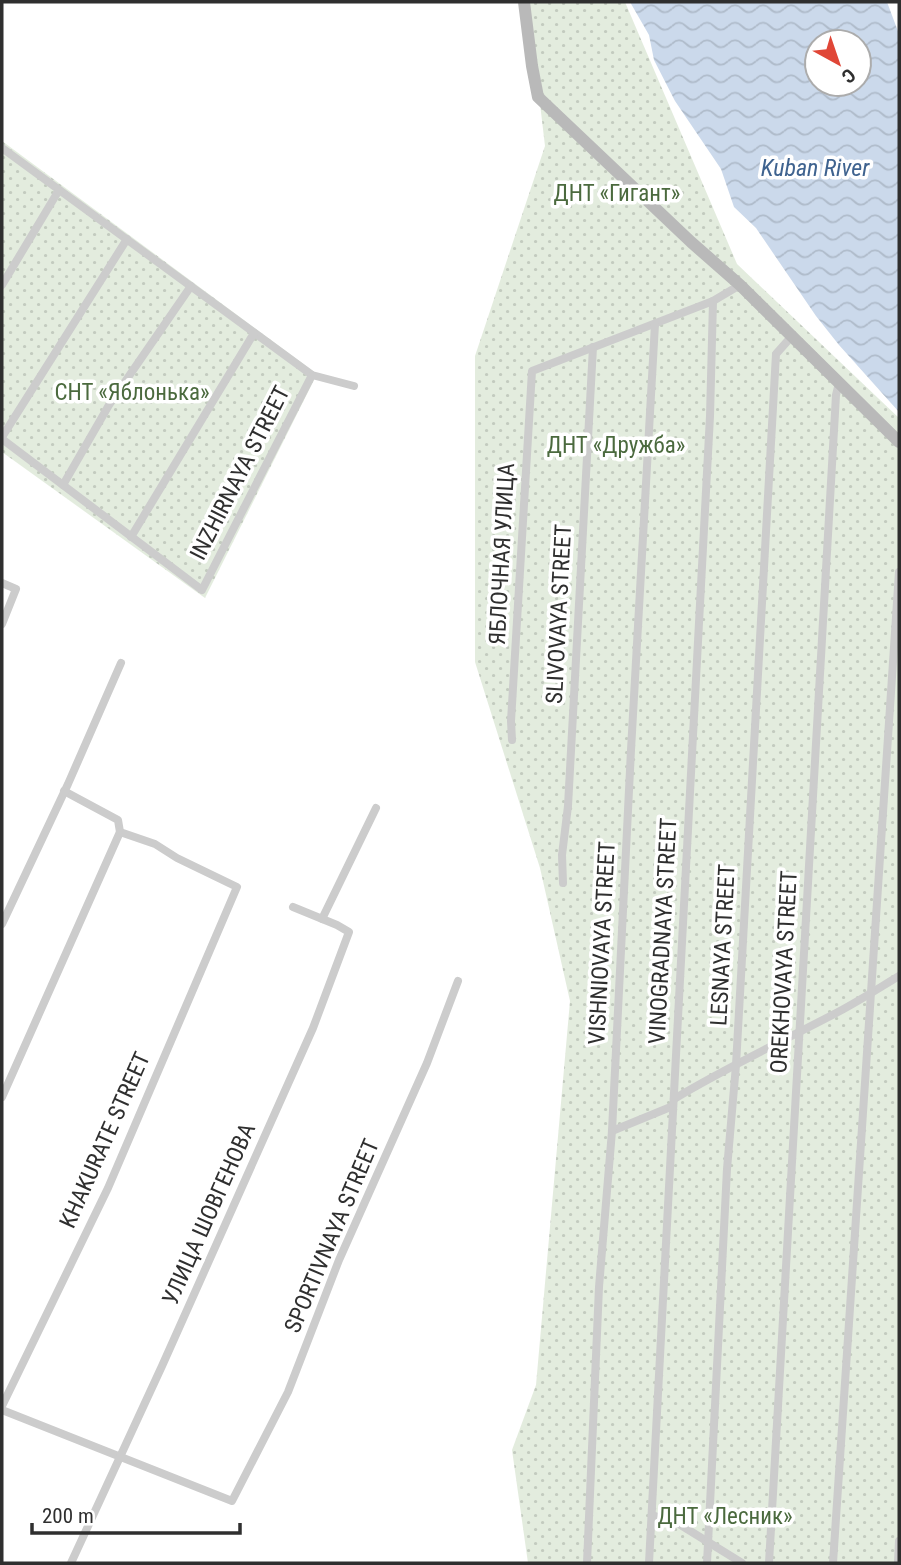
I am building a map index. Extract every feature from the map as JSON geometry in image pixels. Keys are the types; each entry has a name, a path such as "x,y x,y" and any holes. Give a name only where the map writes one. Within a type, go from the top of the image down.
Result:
{"street":[{"path":"524,2 538,97 740,285 899,442"},
{"path":"2,148 312,375 354,386"},
{"path":"2,285 59,190"},
{"path":"127,239 2,438 131,537 254,333"},
{"path":"593,347 713,301 740,285"},
{"path":"63,485 109,405 191,286"},
{"name":"VINOGRADNAYA STREET","path":"649,1563 710,416 713,301"},
{"name":"VISHNIOVAYA STREET","path":"587,1563 599,1287 612,1131 655,324"},
{"name":"LESNAYA STREET","path":"707,1563 727,1169 736,1065 776,354 792,336"},
{"name":"ЯБЛОЧНАЯ УЛИЦА","path":"512,740 532,371 593,347"},
{"name":"SLIVOVAYA STREET","path":"563,883 562,855 568,806 593,347"},
{"name":"INZHIRNAYA STREET","path":"131,537 202,590 312,375"},
{"name":"OREKHOVAYA STREET","path":"769,1563 835,409 839,383"},
{"path":"833,1563 899,572"},
{"path":"2,583 16,589 2,624"},
{"path":"2,924 121,663"},
{"path":"2,1097 120,832 118,820 64,791"},
{"path":"322,919 376,808"},
{"name":"KHAKURATE STREET","path":"2,1408 108,1188 237,887 155,845 120,832"},
{"name":"УЛИЦА ШОВГЕНОВА","path":"71,1563 313,1028 349,932 293,907"},
{"path":"612,1131 673,1102 708,1078 800,1032 899,976"},
{"name":"SPORTIVNAYA STREET","path":"121,1456 232,1501 288,1392 339,1260 427,1063 458,981"},
{"path":"2,1408 121,1456"},
{"path":"652,1515 679,1524 742,1563"},
{"path":"898,1563 899,1541"}],"green space":[{"path":"528,2 625,2 737,264 899,418 899,1563 528,1563 512,1450 536,1385 570,1001 540,868 475,662 475,356 545,146"},
{"name":"СНТ «Яблонька»","path":"2,141 317,374 205,598 2,452"}],"water":[{"name":"Kuban River","path":"630,2 887,2 899,34 899,412 839,345 756,228 734,207 721,169 675,101 654,60 649,35"}],"park label":[{"name":"ДНТ «Гигант»","path":"617,193"},
{"name":"ДНТ «Дружба»","path":"616,445"},
{"name":"ДНТ «Лесник»","path":"725,1516"}]}
